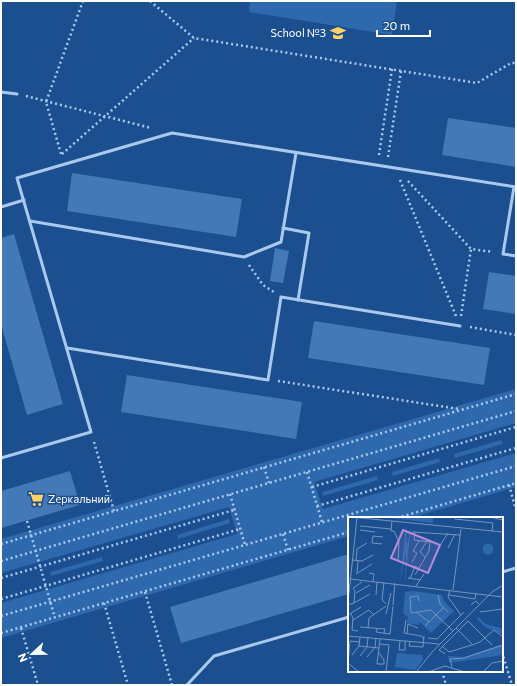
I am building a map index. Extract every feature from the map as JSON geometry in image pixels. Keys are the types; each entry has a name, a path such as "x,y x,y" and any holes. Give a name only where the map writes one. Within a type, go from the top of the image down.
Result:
{"lane":[{"path":"1,92 18,94"},
{"path":"1,458 91,432 17,178 172,133 377,165 515,187 503,254 516,256"},
{"path":"30,221 244,257 281,242 296,153"},
{"path":"1,207 24,200"},
{"path":"283,228 309,233 298,300"},
{"path":"67,348 268,380 281,297 460,326"},
{"path":"503,572 516,568"},
{"path":"187,685 214,656 348,617"}],"path":[{"path":"61,154 46,102 83,1"},
{"path":"150,1 194,38 477,83 511,63 516,63"},
{"path":"42,171 194,38"},
{"path":"377,165 392,69"},
{"path":"386,167 401,71"},
{"path":"18,94 172,133"},
{"path":"396,168 471,249 503,254"},
{"path":"396,168 460,326"},
{"path":"460,326 471,249"},
{"path":"244,257 263,285"},
{"path":"460,326 516,335"},
{"path":"268,380 462,410"},
{"path":"2,543 516,394"},
{"path":"1,561 516,411"},
{"path":"312,487 516,427"},
{"path":"91,432 114,511"},
{"path":"317,506 516,448"},
{"path":"1,616 516,466"},
{"path":"264,467 269,483"},
{"path":"307,472 322,522"},
{"path":"400,517 516,483"},
{"path":"509,486 516,510"},
{"path":"230,494 245,545"},
{"path":"1,578 234,510"},
{"path":"27,521 55,618"},
{"path":"1,599 240,529"},
{"path":"1,634 348,532"},
{"path":"283,534 288,550"},
{"path":"145,592 172,685"},
{"path":"104,603 128,685"},
{"path":"21,628 38,685"},
{"path":"503,655 512,685"},
{"path":"442,672 446,685"}],"shaded area":[{"path":"250,1 397,1 392,35 249,12"},
{"path":"516,389 516,423 314,482 323,509 516,453 516,487 414,517 348,517 348,536 1,638 1,603 237,534 229,507 1,573 1,539"},
{"path":"501,440 503,444 455,458 454,454"},
{"path":"439,458 440,462 393,476 392,472"},
{"path":"377,476 378,480 323,496 322,492"},
{"path":"229,519 230,523 178,539 177,535"},
{"path":"102,557 103,561 51,576 50,572"}],"building":[{"path":"448,118 516,128 516,167 442,155"},
{"path":"72,173 242,199 236,237 67,211"},
{"path":"14,234 63,404 27,415 1,324 1,238"},
{"path":"275,248 289,251 283,283 270,281"},
{"path":"489,272 516,276 516,314 483,309"},
{"path":"314,321 490,348 484,385 308,358"},
{"path":"127,375 302,402 296,439 121,412"},
{"path":"70,471 80,505 1,528 1,491"},
{"path":"348,554 348,594 181,643 170,607"}],"place":[{"name":"School №3","path":"338,33"},
{"name":"Zеркальний","path":"36,499"}]}
